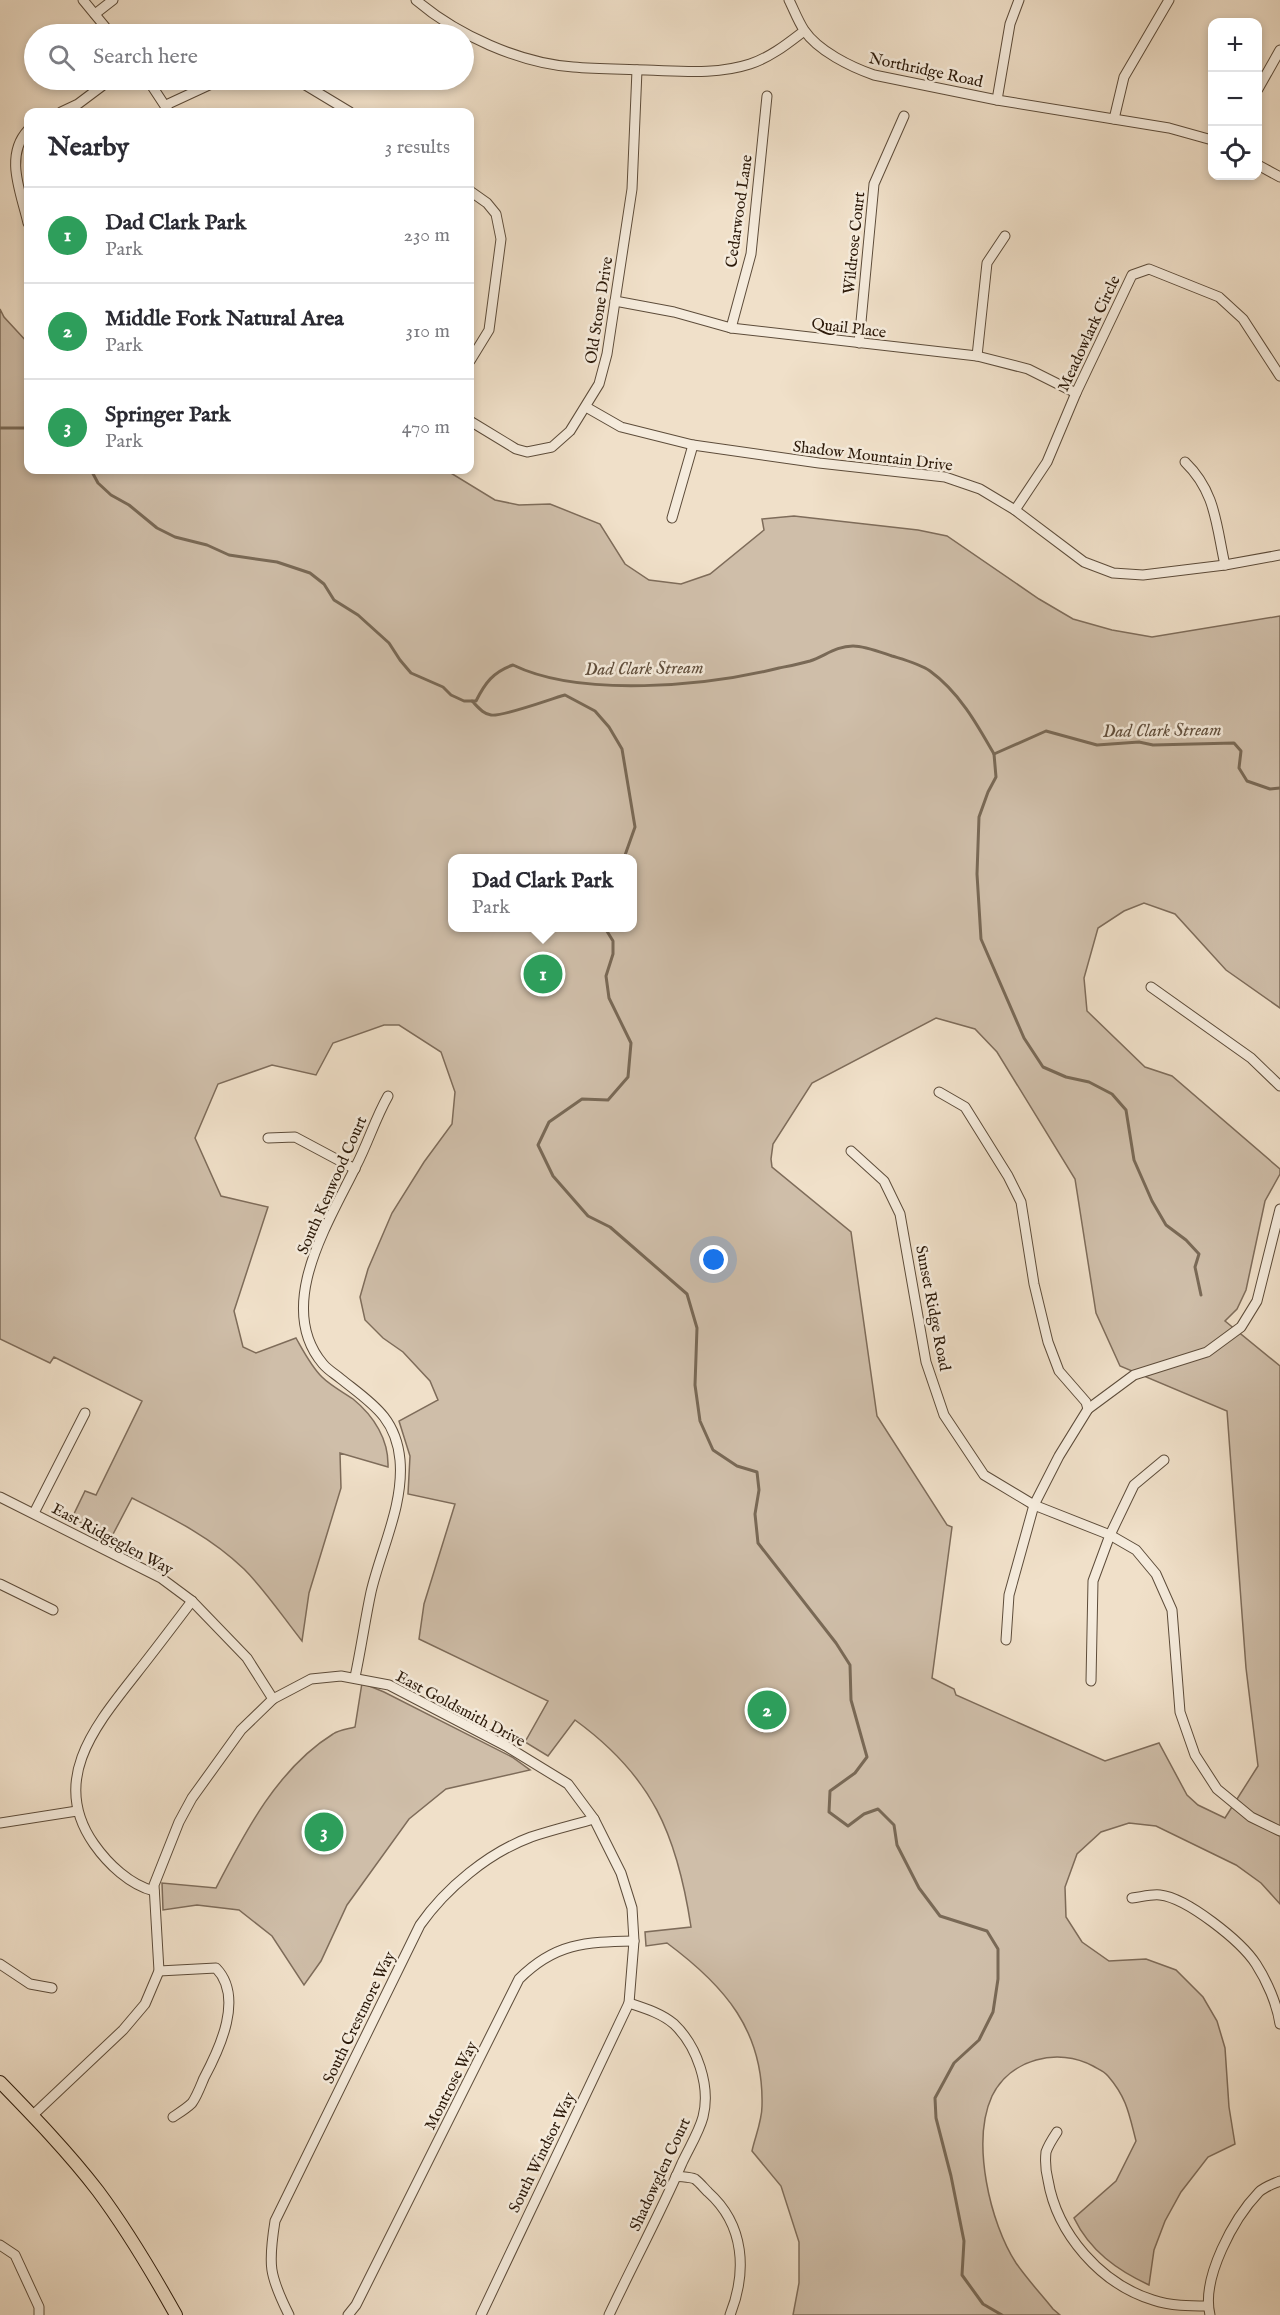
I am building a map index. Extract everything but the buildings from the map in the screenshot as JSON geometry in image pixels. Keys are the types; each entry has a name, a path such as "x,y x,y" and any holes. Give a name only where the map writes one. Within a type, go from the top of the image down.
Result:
{"main road":[{"path":"0,2082 33,2115 97,2190 152,2272 176,2315"}],"street":[{"path":"83,0 103,24"},
{"path":"95,14 113,0"},
{"path":"474,38 526,58 571,67 696,72 732,68 766,57 781,49 804,31 789,0"},
{"path":"997,100 1010,24 1019,0"},
{"path":"1114,119 1124,77 1169,0"},
{"path":"419,1 451,24"},
{"name":"Northridge Road","path":"804,31 838,59 854,68 902,82 1170,128 1208,139"},
{"path":"1262,81 1280,50"},
{"name":"Old Stone Drive","path":"474,423 516,449 527,452 552,447 561,441 586,407 604,371 632,189 637,70"},
{"path":"70,108 97,90"},
{"path":"155,90 167,108"},
{"path":"170,108 202,90"},
{"path":"314,90 343,108"},
{"name":"Cedarwood Lane","path":"731,328 751,254 767,96"},
{"name":"Wildrose Court","path":"859,343 874,184 904,116"},
{"path":"24,137 15,153 15,166 24,205"},
{"path":"1262,168 1280,177"},
{"path":"474,194 487,203 496,214 501,239 489,330 474,355"},
{"path":"977,356 987,263 1005,236"},
{"name":"Meadowlark Circle","path":"1015,510 1047,462 1076,393 1132,275 1149,269 1220,297 1244,319 1280,376"},
{"name":"Quail Place","path":"615,301 674,312 731,328 977,356 1028,369 1076,393"},
{"name":"Shadow Mountain Drive","path":"586,407 621,427 693,446 808,462 945,477 980,489 1015,510 1084,562 1113,573 1143,575 1225,565 1280,555"},
{"path":"672,518 693,446"},
{"path":"1185,462 1199,476 1212,501 1225,565"},
{"path":"1151,987 1251,1058 1280,1086"},
{"path":"939,1092 965,1107 1008,1176 1021,1202 1034,1284 1048,1342 1059,1371 1086,1402 1088,1409"},
{"name":"South Kenwood Court","path":"355,1677 371,1592 397,1503 400,1460 393,1429 379,1410 323,1365 308,1339 303,1313 306,1286 315,1248 372,1134 388,1096"},
{"path":"268,1138 295,1137 355,1169"},
{"name":"Sunset Ridge Road","path":"851,1151 884,1181 900,1214 926,1362 944,1415 984,1475 1034,1505 1110,1535 1136,1550 1156,1574 1172,1610 1180,1712 1195,1755 1217,1789 1251,1817 1280,1831"},
{"path":"1006,1641 1009,1594 1034,1505 1059,1455 1088,1409 1134,1375 1207,1352 1240,1327 1257,1301 1280,1209"},
{"path":"34,1513 85,1413"},
{"path":"1092,1681 1093,1581 1110,1535 1134,1485 1164,1460"},
{"path":"0,1509 2,1498"},
{"name":"East Ridgeglen Way","path":"2,1498 161,1578 192,1601 247,1658 273,1699"},
{"path":"0,1584 53,1610"},
{"path":"154,1891 132,1881 116,1869 87,1835 77,1811 77,1768 81,1755 99,1722 192,1601"},
{"name":"East Goldsmith Drive","path":"33,2115 123,2031 146,2004 159,1971 154,1885 179,1822 192,1798 241,1730 273,1699 311,1679 355,1677 389,1685 526,1758 568,1784 594,1819 621,1873 632,1908 634,1941 629,2003"},
{"path":"0,1823 77,1811"},
{"name":"South Crestmore Way","path":"289,2315 274,2286 270,2256 275,2221 420,1925 447,1891 482,1863 530,1838 594,1819"},
{"path":"1132,1898 1161,1895 1198,1911 1230,1936 1256,1964 1278,2010 1280,2024"},
{"name":"Montrose Way","path":"348,2315 356,2305 519,1979 534,1964 560,1949 591,1942 634,1941"},
{"path":"0,1964 30,1984 52,1988"},
{"path":"159,1971 216,1968 225,1977 228,1995 228,2016 215,2056 192,2103 173,2117"},
{"name":"Shadowglen Court","path":"609,2315 703,2116 705,2089 690,2044 673,2024 651,2010 629,2003"},
{"name":"South Windsor Way","path":"481,2315 629,2003"},
{"path":"1057,2132 1046,2152 1047,2174 1050,2194 1071,2237 1086,2256 1106,2275 1130,2290 1153,2300 1209,2311 1215,2268 1232,2226 1261,2190 1280,2181"},
{"path":"676,2176 694,2179 718,2201 732,2223 739,2246 741,2277 738,2294 730,2315"},
{"path":"0,2245 15,2255 39,2307 39,2315"}],"shaded area":[{"path":"0,309 4,317 24,339 24,474 453,474 495,500 519,505 550,504 600,524 625,564 649,580 681,584 710,574 764,530 762,519 794,516 918,530 947,536 1039,599 1073,619 1112,630 1152,637 1280,616 1280,1008 1226,970 1175,914 1144,903 1124,911 1098,928 1084,978 1087,1011 1145,1067 1172,1076 1280,1169 1280,1174 1265,1201 1246,1290 1237,1309 1225,1321 1280,1366 1280,1904 1261,1883 1236,1865 1156,1826 1129,1823 1101,1832 1077,1854 1065,1887 1066,1917 1082,1942 1109,1961 1146,1959 1176,1970 1203,1997 1217,2021 1225,2048 1229,2107 1235,2144 1208,2157 1181,2192 1165,2221 1154,2250 1149,2285 1115,2266 1096,2250 1074,2218 1116,2181 1136,2141 1123,2099 1114,2084 1101,2070 1079,2060 1050,2057 1023,2065 1000,2083 992,2096 983,2136 986,2182 998,2226 1016,2263 1060,2315 793,2315 799,2283 799,2242 781,2186 752,2151 762,2106 761,2079 748,2033 737,2012 723,1994 688,1959 667,1943 646,1946 645,1932 691,1927 678,1863 657,1810 624,1763 602,1741 575,1720 548,1756 525,1742 548,1701 419,1639 424,1604 455,1504 408,1494 410,1456 399,1421 438,1400 430,1381 403,1352 383,1338 365,1320 360,1297 368,1269 392,1213 424,1162 452,1124 455,1092 441,1052 399,1025 384,1025 333,1043 316,1075 272,1065 218,1084 195,1138 221,1196 268,1207 234,1311 243,1347 256,1353 296,1338 311,1364 322,1377 353,1399 374,1421 386,1447 388,1467 340,1453 341,1488 309,1593 302,1641 244,1569 218,1547 176,1521 132,1498 111,1538 72,1518 85,1491 96,1495 142,1401 54,1357 50,1363 0,1339","holes":["936,1018 975,1029 997,1052 1075,1179 1096,1313 1120,1366 1227,1411 1246,1668 1258,1766 1225,1818 1198,1805 1187,1795 1159,1743 1105,1761 956,1695 954,1689 932,1678 952,1527 947,1525 877,1416 851,1232 772,1167 771,1159 773,1144 812,1083"]},
{"path":"362,1683 512,1757 530,1770 446,1789 409,1819 347,1905 321,1961 304,1985 272,1936 239,1910 197,1905 163,1910 162,1883 216,1888 251,1824 279,1783 313,1748 335,1733 355,1727"}],"waterway":[{"name":"Dad Clark Stream","path":"0,428 24,428"},
{"name":"Dad Clark Stream","path":"93,474 98,483 111,495 129,505 157,528 175,537 207,545 229,555 277,562 310,573 324,584 334,600 358,615 389,643 411,673 443,687 451,695 464,701 476,701 490,679 513,665 541,675 573,682 644,686 681,684 716,680 795,665 836,649 858,646 912,662 930,671 959,699 994,754 1046,731 1097,745 1139,742 1153,745 1234,743 1241,751 1239,768 1247,781 1270,789 1280,788"},
{"path":"472,701 485,713 497,715 565,695 595,711 609,727 622,749 635,827 625,854"},
{"path":"994,754 996,777 979,817 977,874 981,939 1024,1038 1043,1067 1066,1077 1089,1082 1112,1094 1126,1110 1134,1160 1152,1201 1166,1225 1186,1240 1199,1254 1195,1267 1201,1295"},
{"path":"607,932 613,941 613,954 606,976 609,998 631,1043 628,1077 608,1100 582,1099 549,1122 538,1145 553,1176 588,1216 610,1227 687,1294 697,1328 695,1385 700,1421 713,1450 737,1466 757,1472 759,1490 755,1514 758,1543 836,1643 850,1665 851,1700 867,1757 855,1773 830,1791 829,1812 848,1826 864,1814 878,1809 894,1825 897,1845 919,1888 940,1916 987,1931 998,1949 998,1979 993,2012 979,2040 954,2063 935,2098 936,2118 964,2241 962,2275 983,2304 1002,2315"}],"place":[{"name":"Dad Clark Park","path":"543,974"},
{"name":"Middle Fork Natural Area","path":"767,1710"},
{"name":"Springer Park","path":"324,1832"}]}
